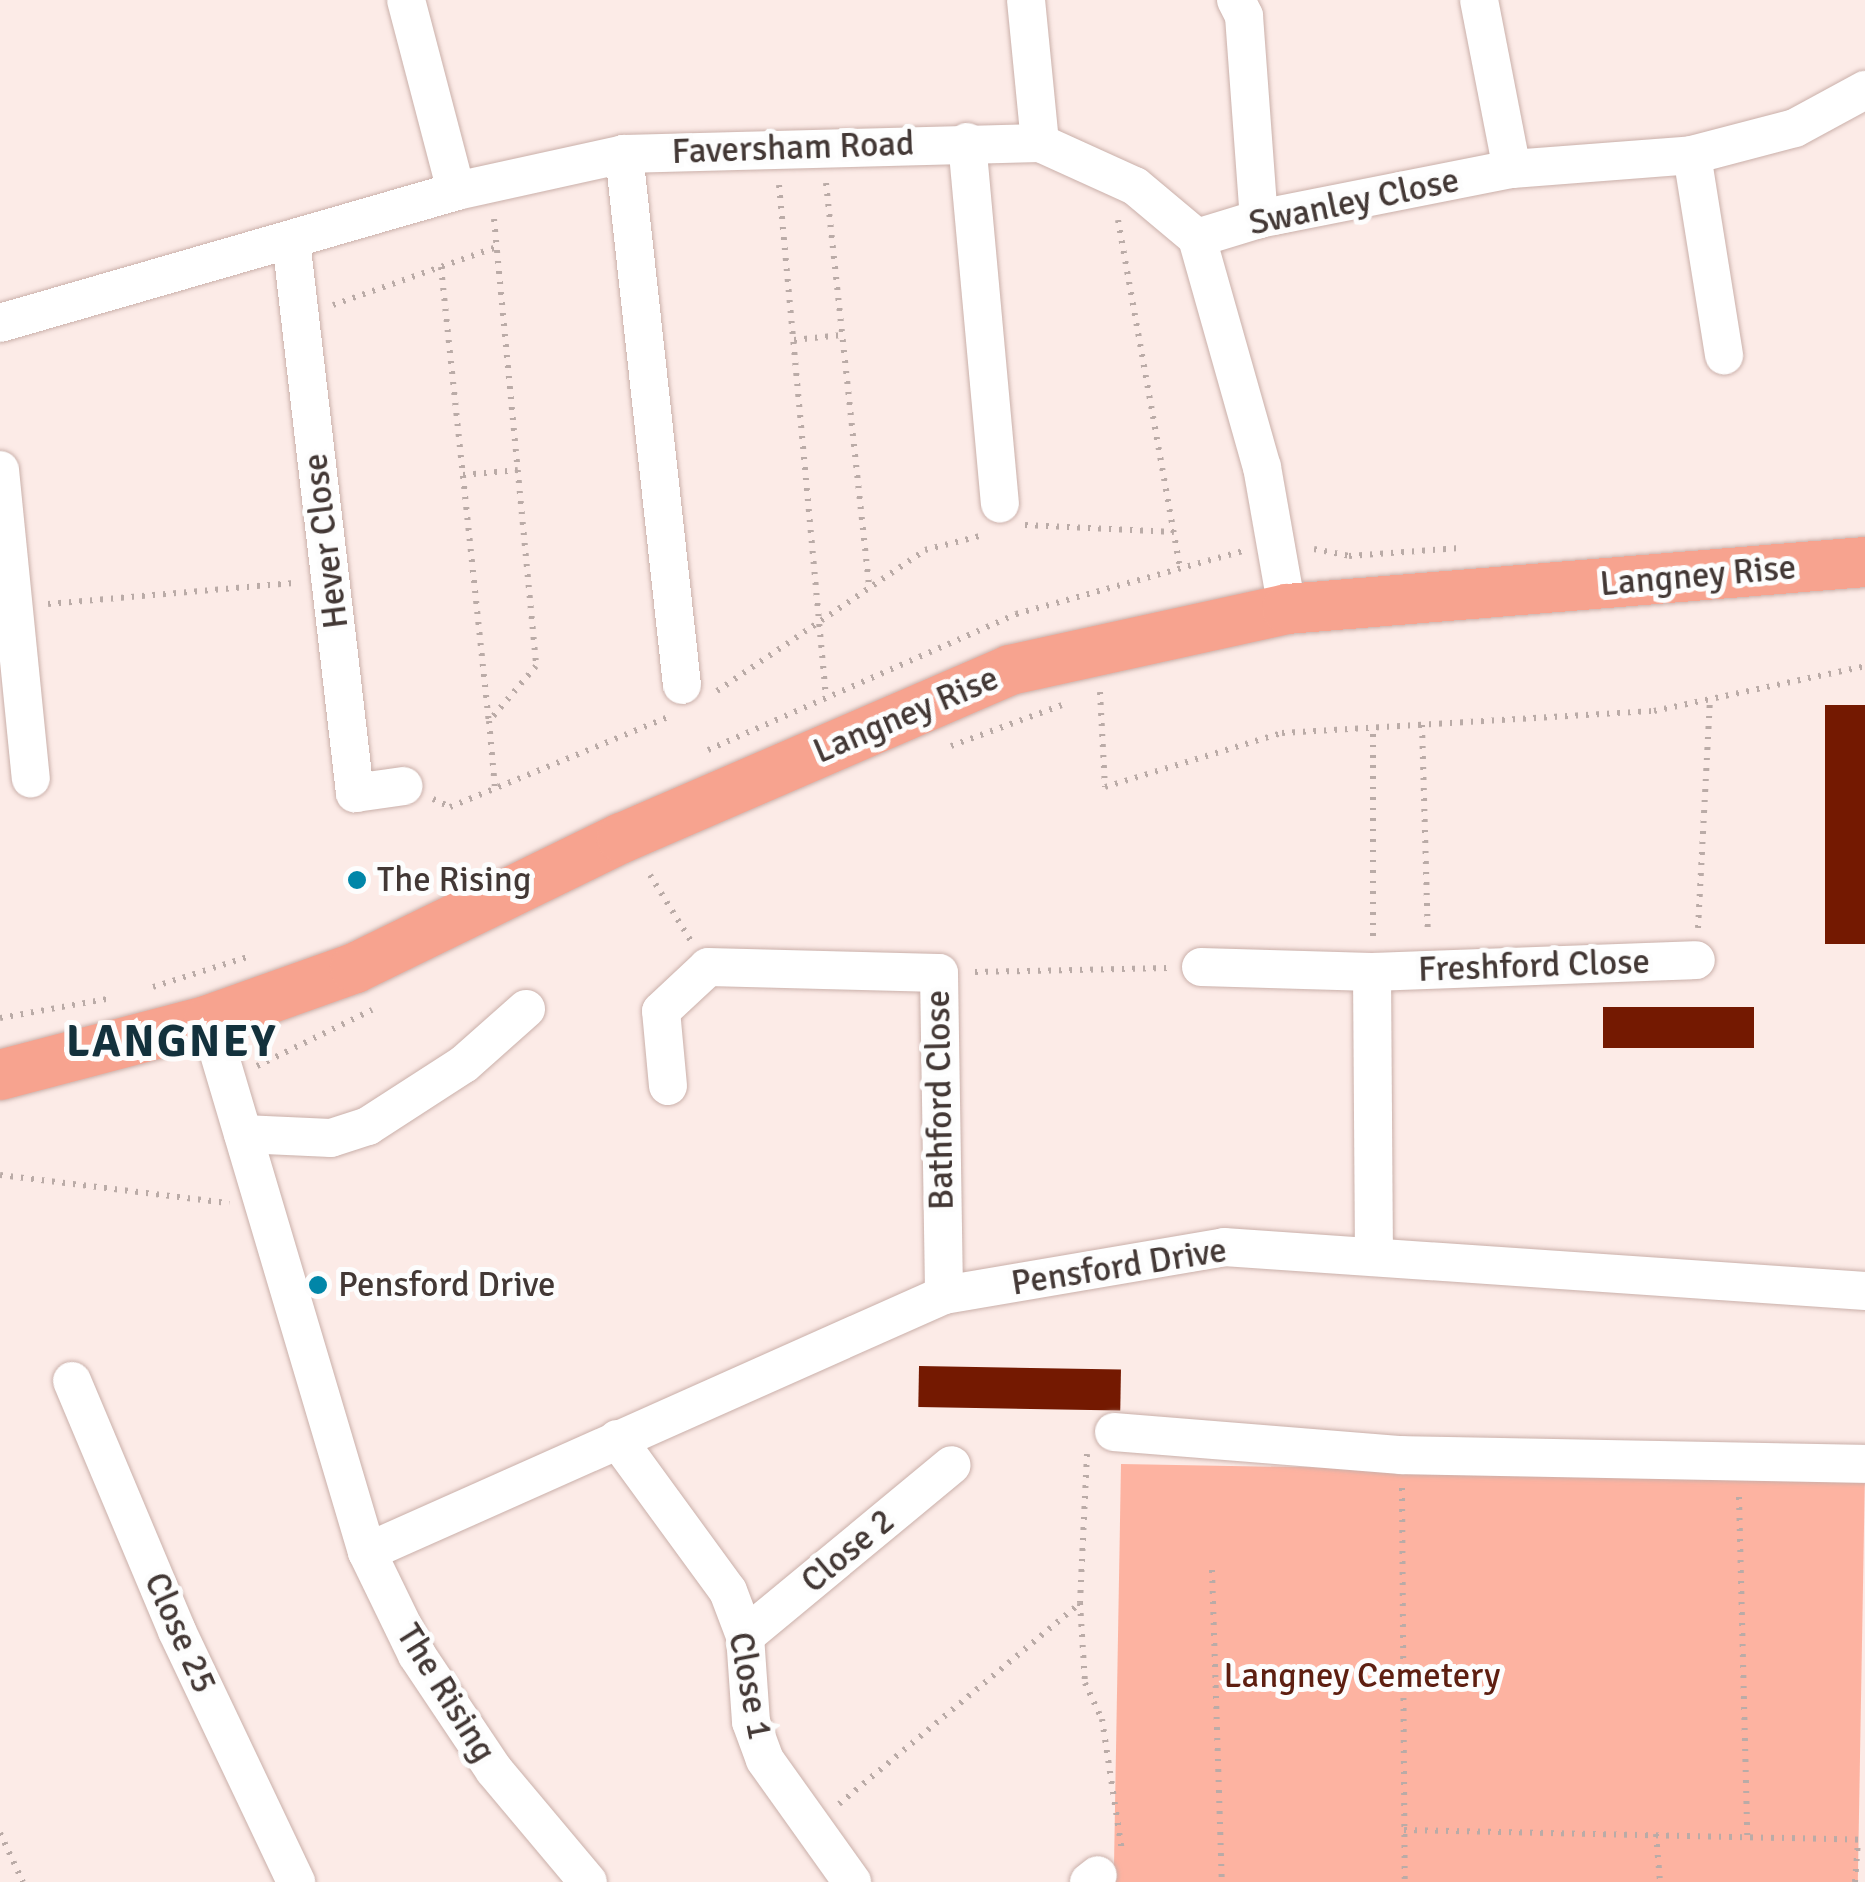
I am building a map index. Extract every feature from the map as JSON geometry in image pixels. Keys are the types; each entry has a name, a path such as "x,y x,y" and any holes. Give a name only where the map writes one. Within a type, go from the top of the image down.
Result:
{"main road":[{"name":"Langney Rise","path":"0,1074 209,1020 355,968 622,838 1010,670 1288,609 1865,562"}],"street":[{"path":"406,0 473,187"},
{"path":"1026,0 1040,143"},
{"path":"1236,0 1244,16 1260,219"},
{"path":"1479,0 1512,169"},
{"name":"Swanley Close","path":"1197,238 1260,219 1512,169 1692,155 1794,128 1865,90"},
{"path":"966,142 1005,520"},
{"name":"Faversham Road","path":"0,323 473,187 624,154 1040,143 1136,186 1197,238"},
{"path":"624,154 688,699"},
{"path":"1692,155 1724,355"},
{"path":"1197,238 1253,429 1288,609"},
{"name":"Hever Close","path":"291,240 354,792 404,786"},
{"path":"0,470 31,778"},
{"name":"Freshford Close","path":"1201,967 1372,972 1696,960"},
{"path":"668,1086 661,1011 708,967"},
{"name":"Bathford Close","path":"708,967 939,973 944,1295"},
{"name":"Freshford Close","path":"1372,972 1374,1257"},
{"path":"243,1134 332,1138 368,1126 464,1064 526,1009"},
{"name":"The Rising","path":"209,1020 367,1552 417,1655 494,1770 578,1879"},
{"name":"Pensford Drive","path":"367,1552 944,1295 1224,1247 1865,1291"},
{"name":"Close 25","path":"72,1381 177,1631 296,1882"},
{"path":"1114,1432 1402,1455 1865,1464"},
{"name":"Close 1","path":"617,1439 728,1590 745,1636 751,1722 765,1760 809,1829 852,1882"},
{"name":"Close 2","path":"745,1636 952,1465"}],"path":[{"path":"822,147 869,588"},
{"path":"776,149 826,697"},
{"path":"1110,174 1180,568"},
{"path":"473,187 497,247 536,666 489,721"},
{"path":"300,316 497,247"},
{"path":"440,267 495,788"},
{"path":"794,340 842,334"},
{"path":"463,475 518,470"},
{"path":"404,786 450,806 495,788 688,699 820,621 925,550 1005,520 1174,532"},
{"path":"14,607 330,580"},
{"path":"1100,692 1106,786 1282,733 1654,712 1865,666"},
{"path":"934,752 1119,688"},
{"path":"1696,960 1710,699"},
{"path":"1422,725 1429,970"},
{"path":"1372,972 1374,728"},
{"path":"632,884 668,867"},
{"path":"650,876 708,967"},
{"path":"939,973 1201,967"},
{"path":"227,1081 386,1004"},
{"path":"0,1175 265,1208"},
{"path":"1104,1873 1102,1718 1085,1683 1080,1603 1088,1442 1114,1432"},
{"path":"1402,1455 1404,1882"},
{"path":"1738,1460 1747,1836"},
{"path":"1212,1570 1222,1882"},
{"path":"809,1829 1080,1603"},
{"path":"1404,1830 1862,1840 1855,1882"},
{"path":"0,1833 23,1882"},
{"path":"1656,1834 1660,1882"}],"green space":[{"name":"Langney Cemetery","path":"1121,1464 1865,1477 1858,1882 1114,1882"}],"building":[{"path":"1825,705 1865,705 1865,944 1825,944"},
{"path":"1603,1007 1754,1007 1754,1048 1603,1048"},
{"path":"919,1366 1121,1370 1120,1411 918,1407"}],"place":[{"name":"The Rising","path":"357,880"},
{"name":"Pensford Drive","path":"318,1285"}],"district":[{"name":"LANGNEY","path":"172,1042"}]}
